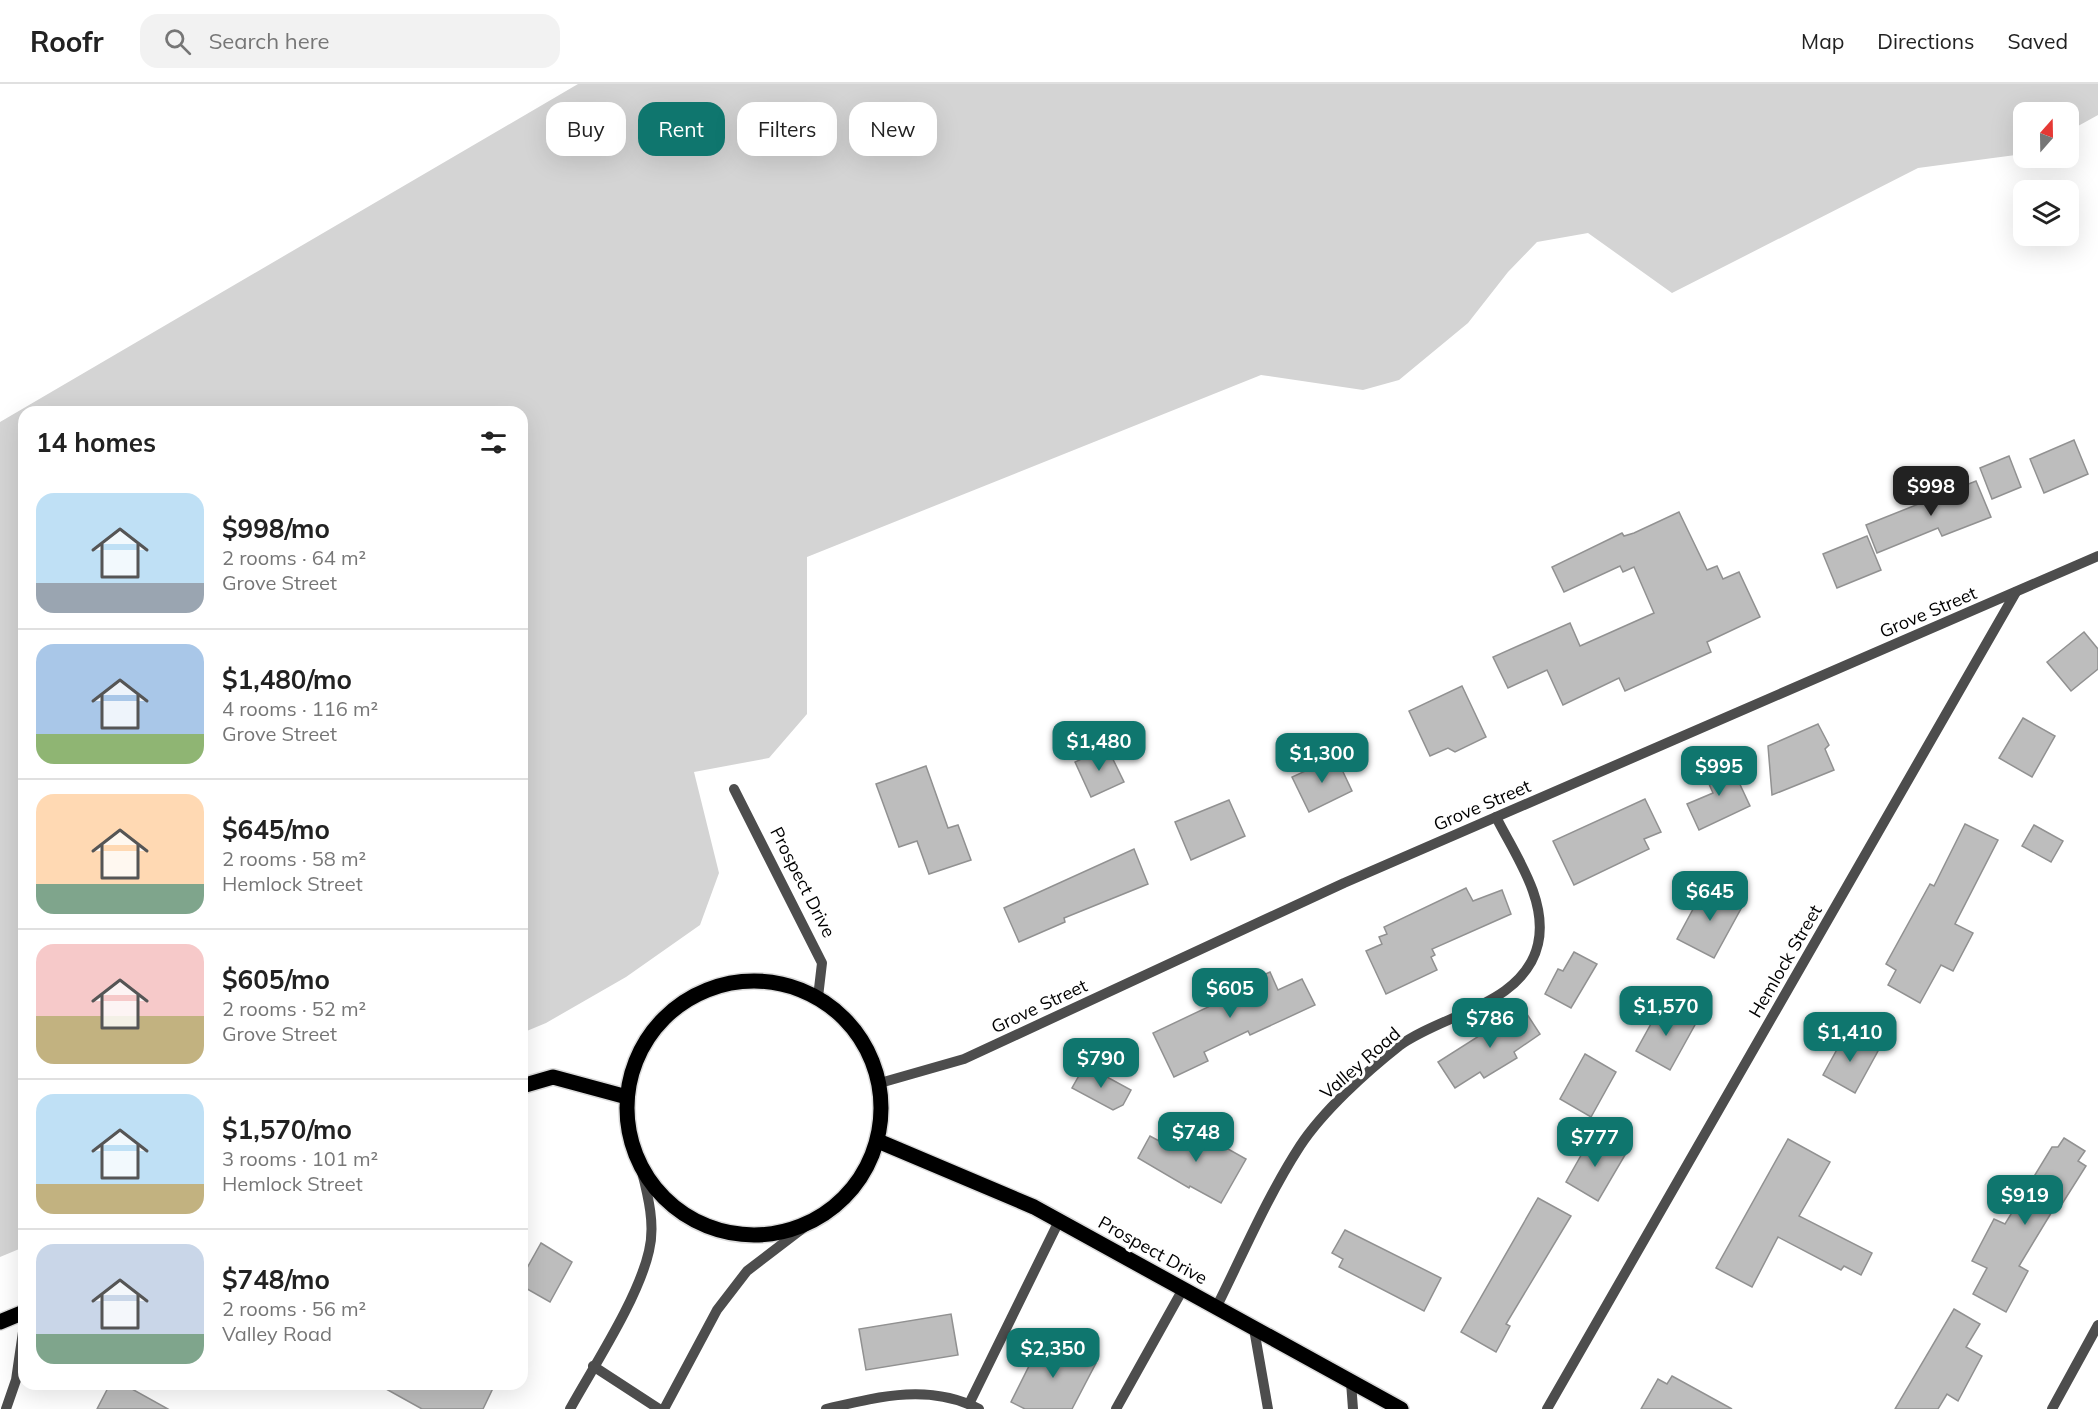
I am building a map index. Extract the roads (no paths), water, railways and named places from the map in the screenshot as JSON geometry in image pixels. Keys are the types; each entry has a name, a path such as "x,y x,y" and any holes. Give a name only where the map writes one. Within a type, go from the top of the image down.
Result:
{"main road":[{"path":"747,980 784,983 818,997 847,1019 863,1042 880,1083 882,1113 878,1142 864,1174 841,1202 811,1222 787,1231 763,1235 738,1234 714,1228 691,1218 671,1204 654,1186 640,1164 629,1131 627,1097 635,1061 653,1030 687,1000 712,988 747,980"},
{"path":"528,1084 553,1077 627,1097"},
{"name":"Prospect Drive","path":"878,1142 1034,1207 1401,1409"},
{"path":"0,1322 18,1314"}],"street":[{"name":"Grove Street","path":"880,1083 964,1059 1344,883 2098,556"},
{"name":"Hemlock Street","path":"1548,1409 2016,592"},
{"name":"Prospect Drive","path":"734,789 822,963 818,997"},
{"name":"Valley Road","path":"1216,1308 1301,1144 1334,1106 1400,1045 1497,995 1519,978 1530,963 1538,945 1540,920 1536,899 1496,818"},
{"path":"570,1409 640,1281 650,1249 651,1204 640,1164"},
{"path":"826,1409 883,1396 916,1393 958,1399 974,1407 1059,1221"},
{"path":"664,1409 717,1310 747,1271 811,1222"},
{"path":"1116,1409 1183,1289"},
{"path":"2052,1409 2098,1325"},
{"path":"1254,1329 1268,1409"},
{"path":"6,1409 18,1366"},
{"path":"593,1366 659,1409"},
{"path":"1351,1382 1353,1409"}]}
